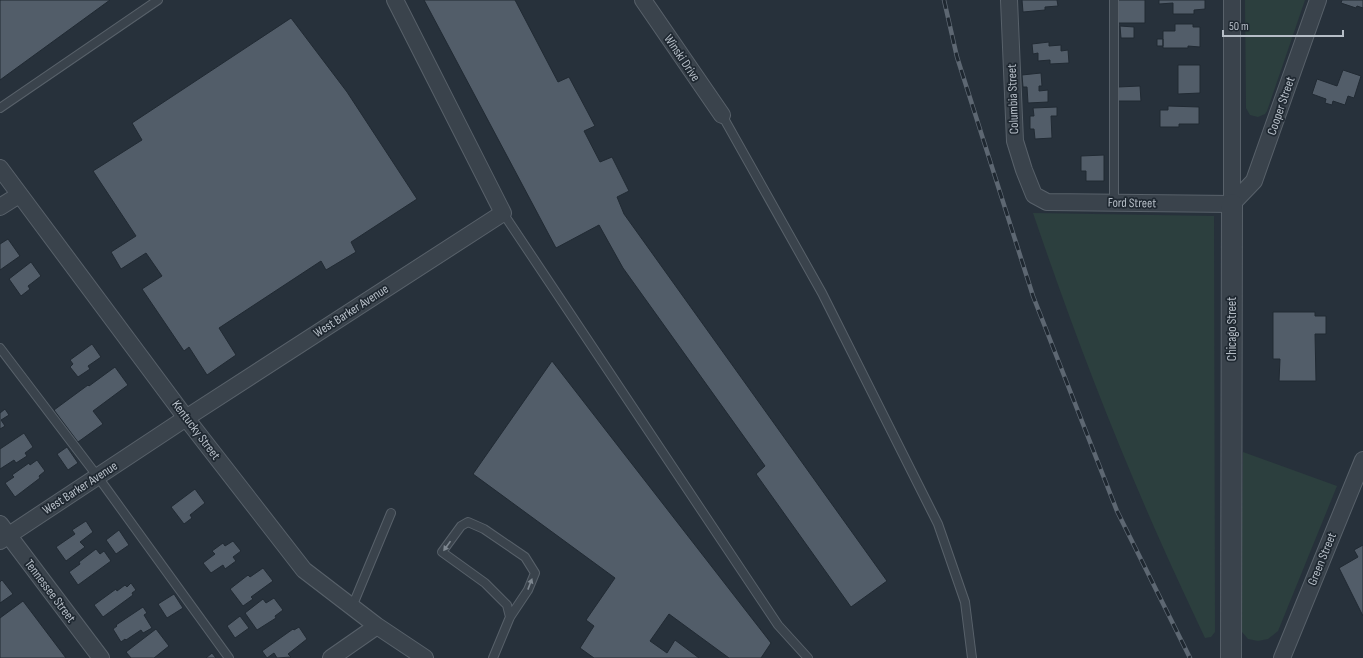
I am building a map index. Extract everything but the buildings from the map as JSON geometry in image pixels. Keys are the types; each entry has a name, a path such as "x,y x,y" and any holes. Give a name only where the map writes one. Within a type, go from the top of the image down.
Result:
{"street":[{"path":"395,0 503,213"},
{"name":"Winski Drive","path":"643,0 722,115"},
{"name":"Columbia Street","path":"1009,0 1015,141 1034,195"},
{"name":"Chicago Street","path":"1231,658 1232,0"},
{"name":"Cooper Street","path":"1232,204 1254,181 1318,0"},
{"name":"Kentucky Street","path":"0,168 186,418 304,570 377,626 425,658"},
{"path":"0,207 19,195"},
{"name":"Ford Street","path":"1034,195 1047,202 1232,204"},
{"name":"West Barker Avenue","path":"3,533 98,477 186,418 503,213"},
{"name":"Green Street","path":"1282,658 1363,460"},
{"name":"Tennessee Street","path":"3,533 101,658"},
{"path":"331,658 377,626"}],"lane":[{"path":"0,108 158,0"},
{"path":"1114,0 1114,203"},
{"path":"722,115 822,293 938,524 965,602 972,658"},
{"path":"503,213 778,625 808,658"},
{"path":"0,348 98,477 229,658"},
{"path":"352,607 391,513"},
{"path":"493,658 510,617 528,590 535,573 525,557 484,529 468,522 461,526 442,552 485,582 507,605 510,617"}],"green space":[{"path":"1245,0 1305,0 1267,111 1265,114 1258,117 1250,115 1246,108"},
{"path":"1033,213 1214,216 1215,632 1211,637 1205,638 1164,549 1124,456 1076,335"},
{"path":"1243,452 1337,486 1278,631 1268,639 1258,641 1248,639 1242,632 1240,619"}],"railway":[{"path":"944,0 957,57 1033,296 1117,511 1190,658"}]}
